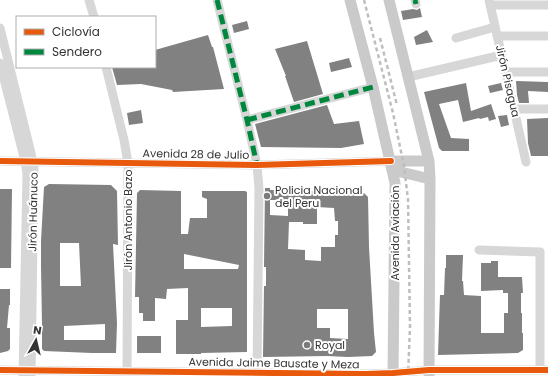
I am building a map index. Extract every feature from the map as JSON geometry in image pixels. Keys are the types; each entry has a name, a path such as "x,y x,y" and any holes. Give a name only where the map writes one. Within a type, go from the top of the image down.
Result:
{"main road":[{"name":"Avenida Aviación","path":"350,0 373,87 395,183 393,375"},
{"path":"389,0 429,161 429,373"},
{"name":"Avenida 28 de Julio","path":"391,162 429,161"},
{"path":"391,162 401,172 430,179"}],"street":[{"path":"89,0 94,16"},
{"path":"218,0 257,165 259,189 257,375"},
{"path":"490,2 548,5"},
{"name":"Jirón Pisagua","path":"490,2 526,162"},
{"name":"Jirón Huánuco","path":"0,28 29,161"},
{"path":"456,38 496,31 548,36"},
{"path":"408,77 502,55"},
{"name":"Jirón Huánuco","path":"0,63 29,161 34,167 27,373"},
{"name":"Jirón Antonio Bazo","path":"106,68 124,140 128,163 127,374"},
{"path":"506,72 548,72"},
{"path":"247,120 373,87"},
{"path":"514,109 548,109"},
{"name":"Avenida 28 de Julio","path":"0,161 257,165 391,162"},
{"path":"479,250 540,252 544,370"},
{"name":"Avenida Jaime Bausate y Meza","path":"0,370 27,373 257,375 393,375 544,370"}],"building":[{"path":"420,8 422,17 403,20 401,11 413,9 417,10"},
{"path":"247,21 249,29 234,33 232,25"},
{"path":"427,30 433,42 416,45 414,37"},
{"path":"208,35 213,47 224,89 173,92 172,90 141,84 117,85 112,68 156,68 156,50"},
{"path":"307,41 323,94 294,102 286,76 275,49"},
{"path":"349,58 352,67 331,72 329,63"},
{"path":"516,81 548,82 548,92 528,91 529,103 519,103"},
{"path":"466,83 471,111 491,104 496,119 489,121 488,117 463,122 458,100 439,104 451,138 469,139 469,151 442,151 439,148 424,92"},
{"path":"501,83 503,90 490,93 488,86"},
{"path":"327,105 334,124 359,121 364,144 341,148 261,147 255,124"},
{"path":"141,110 143,123 129,125 127,113"},
{"path":"507,115 509,125 501,127 498,116"},
{"path":"548,118 548,156 531,156 528,143 527,119"},
{"path":"49,184 111,185 117,191 118,245 113,244 117,323 116,353 44,351 42,349 41,241 44,187","holes":["60,243 79,243 81,286 60,286","105,324 105,340 64,340 64,326"]},
{"path":"265,188 270,188 270,190 364,193 368,197 369,247 376,352 372,356 263,357 264,286 266,286 266,267 264,267","holes":["270,200 288,200 288,216 270,215","317,207 334,208 335,221 338,221 338,235 335,235 335,247 321,247 321,261 305,260 305,250 288,249 289,222 317,224","317,309 348,309 348,339 330,338 330,328 317,328"]},
{"path":"0,189 12,189 11,268 0,268"},
{"path":"140,190 181,191 181,234 188,234 190,218 207,218 207,199 202,197 202,191 247,192 247,352 176,354 176,320 188,320 188,288 167,289 166,299 155,298 155,321 143,321 143,313 139,313 139,297 135,297 137,193","holes":["184,254 239,265 238,269 184,269","201,308 232,308 232,326 201,327"]},
{"path":"446,255 463,255 462,281 464,295 481,296 481,333 504,333 504,313 508,313 508,293 503,293 503,290 481,291 481,263 498,261 498,277 522,277 523,293 521,293 521,313 523,350 518,353 438,355 440,295 444,295"},
{"path":"0,289 10,289 10,305 7,328 10,328 10,349 0,353"},
{"path":"137,336 161,336 161,353 137,353"}],"railway":[{"path":"364,0 393,113 404,166 408,199 410,327 408,376"},
{"path":"380,38 397,105"}],"marked path":[{"path":"217,0 257,165"},
{"path":"415,0 416,4"},
{"path":"247,120 373,87"}],"cycle path":[{"path":"0,161 257,165 391,161"},
{"path":"0,370 366,374 429,370 548,370"}],"place":[{"name":"Policia Nacional del Peru","path":"267,196"},
{"name":"Royal","path":"307,345"}]}
